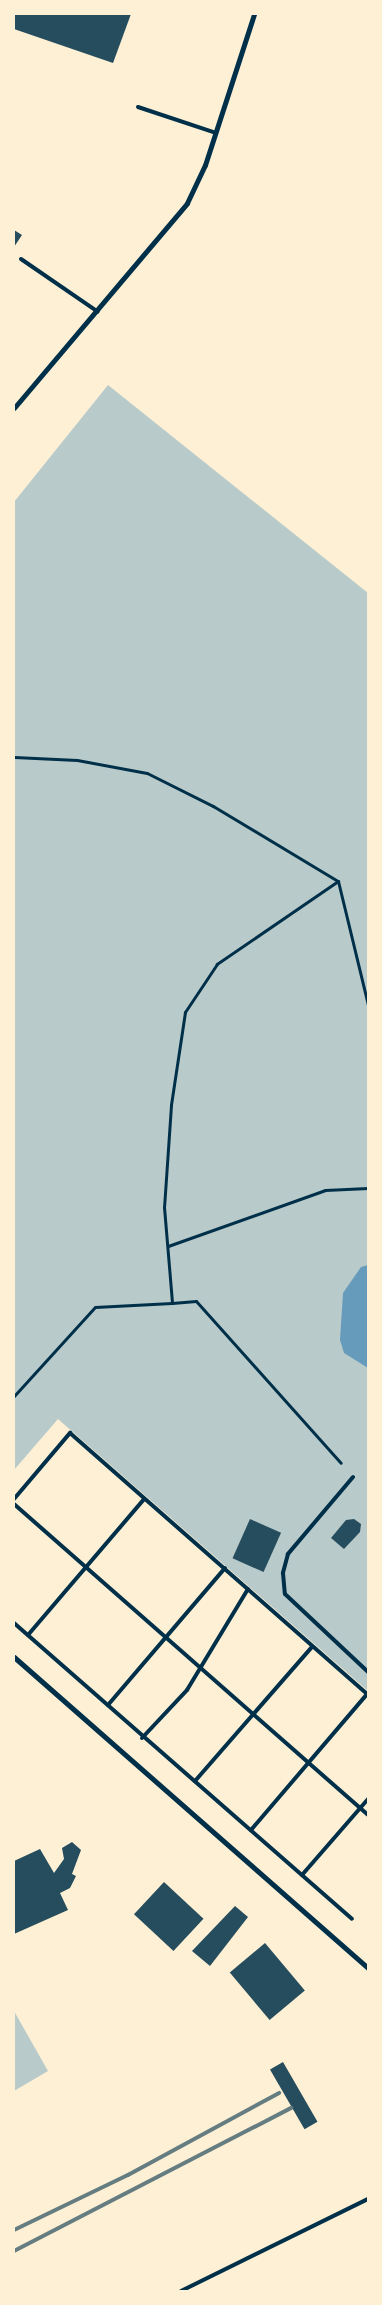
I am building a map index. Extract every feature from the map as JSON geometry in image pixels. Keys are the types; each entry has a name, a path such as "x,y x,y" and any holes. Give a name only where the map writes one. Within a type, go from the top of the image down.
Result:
{"street":[{"path":"14,408 98,312 187,203 216,133 254,14"},
{"path":"14,1657 368,1968"}],"lane":[{"path":"138,107 216,133"},
{"path":"21,259 98,312"},
{"path":"14,1499 70,1433 368,1695 250,1830"},
{"path":"353,1477 288,1554 283,1573 285,1594 368,1672"},
{"path":"28,1635 144,1499"},
{"path":"14,1504 368,1815"},
{"path":"108,1705 224,1568"},
{"path":"142,1738 201,1668 248,1589"},
{"path":"14,1623 108,1705 142,1738 195,1781 352,1919"},
{"path":"195,1781 312,1647"},
{"path":"302,1875 368,1799"},
{"path":"181,2291 368,2199"}],"path":[{"path":"14,757 77,760 148,773 213,806 338,880 368,1004"},
{"path":"172,1303 164,1206 171,1105 185,1012 217,964 338,880"},
{"path":"168,1246 325,1190 368,1188"},
{"path":"14,1396 95,1307 196,1301 353,1477"}],"shaded area":[{"path":"108,385 368,593 368,1691 58,1419 14,1470 14,502"},
{"path":"14,2011 48,2071 14,2091"}],"water":[{"path":"368,1265 368,1368 344,1353 340,1340 343,1293 361,1267"}],"building":[{"path":"14,14 131,14 113,63 14,29"},
{"path":"14,230 22,235 14,247"},
{"path":"250,1519 281,1533 264,1572 233,1558"},
{"path":"354,1519 361,1524 360,1532 344,1549 331,1538 346,1520"},
{"path":"72,1842 81,1850 72,1874 76,1876 70,1888 60,1893 68,1910 14,1934 14,1861 40,1849 54,1873 64,1859 62,1848"},
{"path":"164,1882 203,1919 173,1951 134,1914"},
{"path":"235,1906 248,1917 210,1966 192,1951"},
{"path":"265,1943 305,1990 270,2020 230,1973"},
{"path":"283,2062 318,2122 305,2129 270,2070"}],"railway":[{"path":"14,2230 128,2175 279,2093"},
{"path":"14,2251 291,2108"}]}
